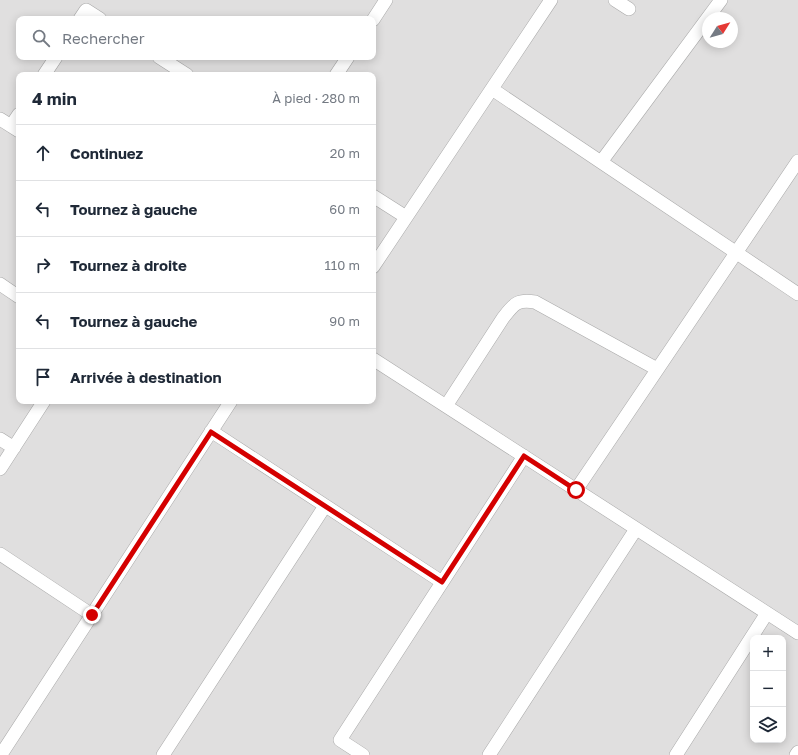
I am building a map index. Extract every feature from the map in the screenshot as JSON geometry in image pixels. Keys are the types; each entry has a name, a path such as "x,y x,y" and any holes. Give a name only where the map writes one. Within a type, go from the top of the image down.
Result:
{"street":[{"path":"376,16 386,0"},
{"path":"376,263 551,0"},
{"path":"615,0 629,9"},
{"path":"601,162 720,0"},
{"path":"82,16 86,10 95,16"},
{"path":"46,72 54,60"},
{"path":"164,60 182,72"},
{"path":"338,72 346,60"},
{"path":"492,89 798,294"},
{"path":"576,490 798,161"},
{"path":"376,198 406,218"},
{"path":"0,284 16,295"},
{"path":"446,406 503,318 512,306 519,301 524,300 534,302 658,369"},
{"path":"376,361 798,633"},
{"path":"0,469 42,404"},
{"path":"3,753 229,404"},
{"path":"211,432 442,582"},
{"path":"0,439 14,448"},
{"path":"363,755 340,740 524,456"},
{"path":"163,755 325,506"},
{"path":"490,755 636,529"},
{"path":"0,554 92,615"},
{"path":"676,755 768,613"}],"shaded area":[{"path":"0,0 798,0 798,755 0,755"}],"route":[{"path":"92,615 211,432 442,582 524,456 576,490"}]}
